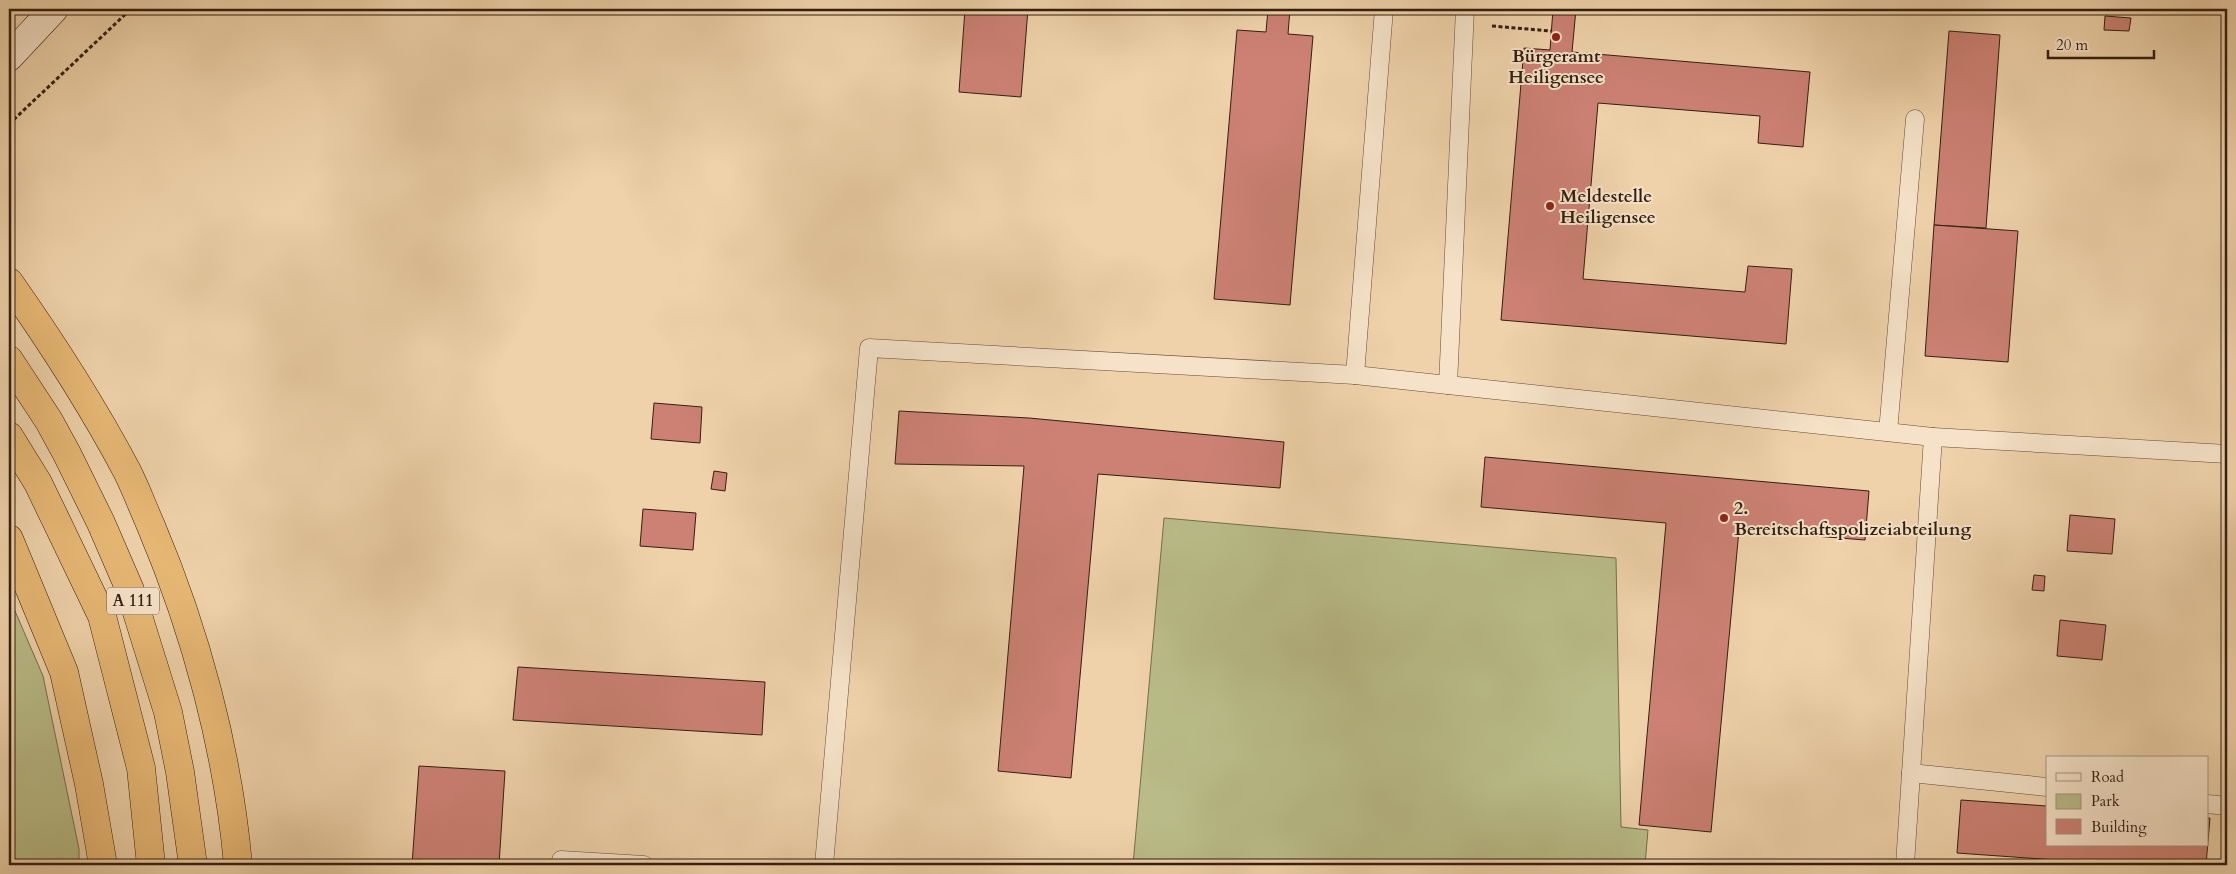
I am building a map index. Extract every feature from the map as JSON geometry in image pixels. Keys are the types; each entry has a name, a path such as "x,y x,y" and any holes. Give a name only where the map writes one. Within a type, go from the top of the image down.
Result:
{"highway":[{"path":"9,282 84,395 128,473 161,551 188,624 222,756 238,865"},
{"name":"A 111","path":"9,360 49,420 67,454 101,523 130,590 168,712 180,772 193,865"},
{"name":"A 111","path":"9,436 38,483 102,616 140,768 151,865"},
{"path":"9,539 64,672 103,865"}],"main road":[{"path":"9,57 54,9"}],"lane":[{"path":"1355,375 1384,9"},
{"path":"1448,385 1464,9"},
{"path":"1888,432 1915,119"},
{"path":"824,865 869,348 1355,375 1888,432 2227,454"},
{"path":"1905,865 1933,436"},
{"path":"1911,773 2046,787"},
{"path":"2208,804 2227,806"},
{"path":"561,860 644,865"}],"path":[{"path":"9,124 131,9"},
{"path":"1485,26 1551,31"}],"green space":[{"path":"1164,518 1616,558 1621,827 1648,830 1645,865 1133,865"},
{"path":"9,597 43,676 79,849 79,865 9,865"}],"building":[{"path":"965,9 1028,9 1021,97 959,92"},
{"path":"1268,9 1290,9 1288,34 1313,36 1290,305 1214,299 1237,30 1266,32"},
{"name":"Meldestelle Heiligensee","path":"1553,9 1576,9 1572,52 1810,72 1803,147 1758,143 1760,116 1598,103 1583,279 1745,292 1748,266 1792,269 1786,344 1501,320 1524,48 1550,50"},
{"path":"2105,16 2131,18 2129,31 2104,30"},
{"path":"1949,31 2000,35 1986,228 1934,225"},
{"path":"1934,225 2018,231 2008,362 1925,356"},
{"path":"654,403 702,407 700,443 651,439"},
{"path":"899,411 1029,418 1284,442 1280,488 1098,474 1071,778 998,771 1024,466 895,464"},
{"path":"1485,457 1869,491 1865,540 1739,530 1711,832 1639,825 1666,523 1481,507"},
{"path":"714,471 727,473 725,491 711,489"},
{"path":"643,509 696,513 693,550 640,546"},
{"path":"2070,515 2115,519 2112,554 2067,551"},
{"path":"2034,575 2045,576 2044,591 2032,590"},
{"path":"2060,620 2106,625 2102,660 2057,656"},
{"path":"518,667 765,682 762,735 513,720"},
{"path":"419,766 505,771 499,865 412,865"},
{"path":"1961,800 2046,806 2046,846 2208,846 2206,865 2127,865 1957,853"},
{"path":"2208,818 2210,818 2208,842"}],"place":[{"name":"Bürgeramt Heiligensee","path":"1556,37"},
{"name":"Meldestelle Heiligensee","path":"1550,206"},
{"name":"2. Bereitschaftspolizeiabteilung","path":"1724,518"}]}
